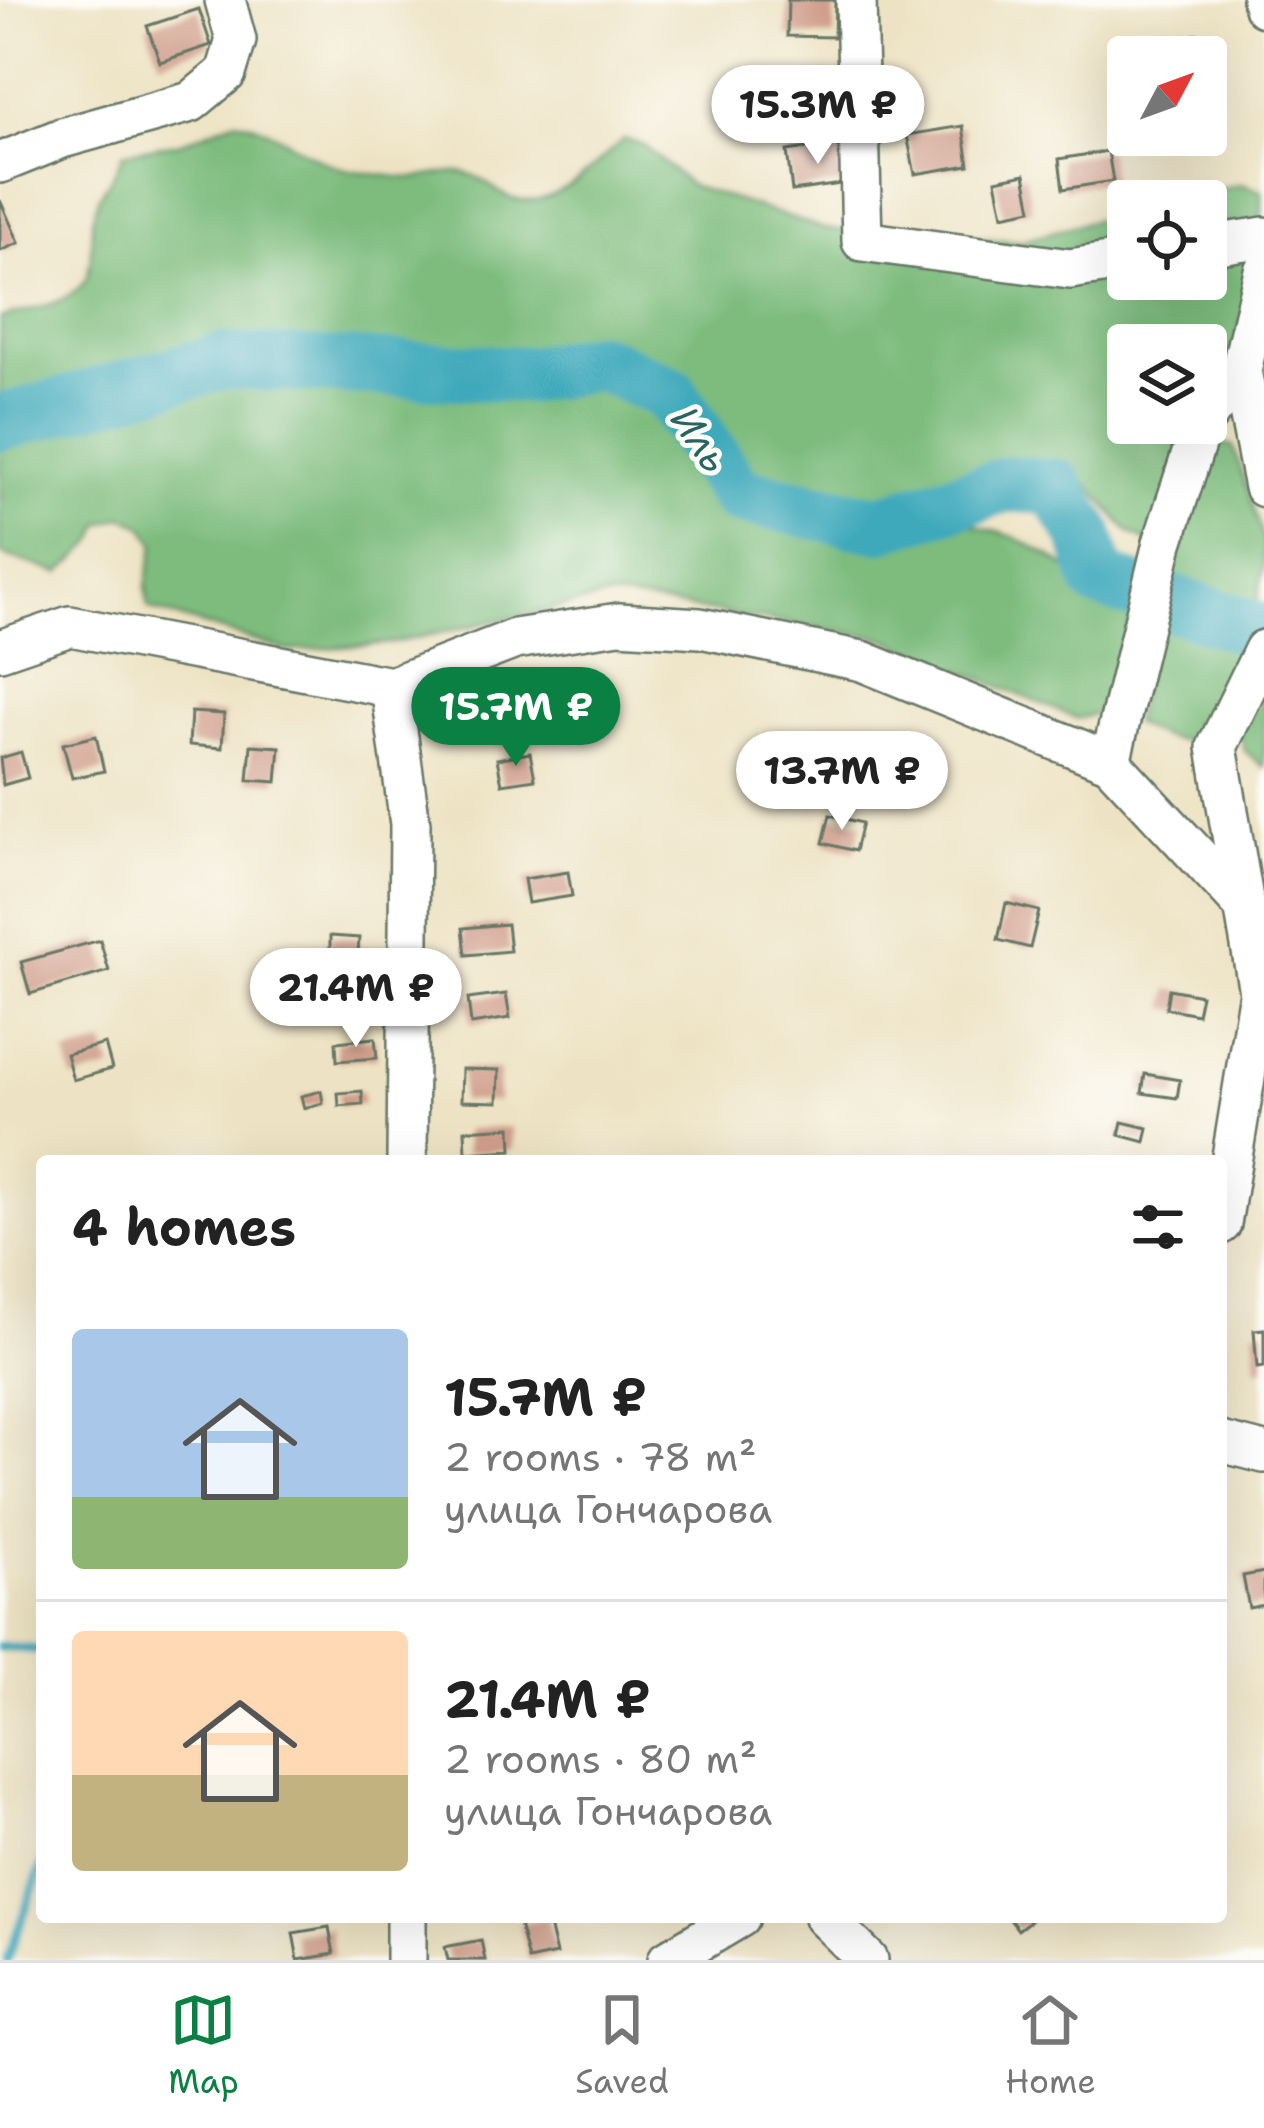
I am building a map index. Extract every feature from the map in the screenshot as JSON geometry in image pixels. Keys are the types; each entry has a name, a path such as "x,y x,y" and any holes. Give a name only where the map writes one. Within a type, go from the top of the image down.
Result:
{"street":[{"path":"0,163 62,137 191,102 226,73 236,40 225,0"},
{"path":"856,0 862,241 1070,269 1107,263"},
{"path":"1227,243 1264,237"},
{"path":"1227,389 1240,371 1264,271"},
{"path":"1240,371 1264,487"},
{"path":"1110,762 1163,543 1196,444"},
{"path":"0,650 70,626 391,687 515,639 619,623 700,628 862,662 1110,762 1245,907"},
{"path":"1227,1187 1259,992 1217,747 1264,650"},
{"path":"391,687 410,824 407,1155"},
{"path":"1227,1444 1264,1453"},
{"path":"406,1923 406,1960"},
{"path":"668,1960 730,1923"},
{"path":"830,1923 868,1960"}],"green space":[{"path":"236,120 267,130 339,167 410,178 465,173 507,197 529,201 560,192 624,139 643,145 691,186 825,229 1019,241 1107,217 1107,300 1227,300 1227,187 1242,184 1262,191 1262,212 1235,357 1227,373 1227,324 1107,324 1107,444 1192,444 1147,542 1129,532 1088,485 972,473 954,519 1014,537 1050,556 1133,615 1098,713 1078,719 883,638 625,598 604,598 392,643 288,651 148,608 146,586 155,544 143,526 123,517 101,524 94,542 60,573 0,554 0,318 60,301 80,288 88,272 96,204 123,153 182,142"},
{"path":"1213,444 1233,446 1264,542 1264,567 1244,668 1206,738 1195,740 1160,736 1133,723 1181,526"},
{"path":"1264,693 1264,767 1245,751 1239,731"}],"building":[{"path":"788,0 835,0 834,37 787,36"},
{"path":"199,9 211,45 160,62 147,26"},
{"path":"963,126 969,165 915,174 907,135"},
{"path":"843,143 848,183 792,191 787,151"},
{"path":"1107,151 1113,180 1063,189 1059,159"},
{"path":"1025,174 1032,209 1003,215 996,180"},
{"path":"0,200 19,243 0,251"},
{"path":"191,712 224,714 222,748 189,745"},
{"path":"96,736 104,771 72,778 63,744"},
{"path":"251,745 280,747 277,782 248,780"},
{"path":"21,752 28,778 3,785 0,758"},
{"path":"530,753 535,779 502,784 497,759"},
{"path":"830,815 862,823 855,851 823,843"},
{"path":"568,872 572,896 528,903 524,879"},
{"path":"1006,903 1039,911 1030,948 998,940"},
{"path":"507,924 510,951 466,955 463,928"},
{"path":"330,936 359,938 358,954 330,952"},
{"path":"100,940 109,971 30,994 21,962"},
{"path":"369,984 370,1016 336,1018 334,986"},
{"path":"1169,989 1201,995 1197,1014 1166,1008"},
{"path":"506,994 510,1018 471,1024 468,999"},
{"path":"375,1038 377,1058 337,1061 336,1042"},
{"path":"105,1044 112,1069 73,1080 66,1054"},
{"path":"462,1069 499,1070 498,1102 461,1101"},
{"path":"1145,1074 1180,1080 1177,1098 1142,1093"},
{"path":"321,1091 323,1103 304,1108 301,1096"},
{"path":"362,1091 363,1104 339,1106 338,1093"},
{"path":"1122,1122 1148,1128 1145,1142 1119,1135"},
{"path":"511,1127 512,1150 466,1153 465,1130"},
{"path":"1264,1329 1264,1367 1257,1368 1254,1330"},
{"path":"1264,1572 1264,1605 1249,1608 1243,1576"},
{"path":"548,1923 556,1954 528,1960 519,1924"},
{"path":"329,1927 334,1954 298,1960 293,1933"},
{"path":"481,1940 485,1960 448,1960 445,1947"}],"waterway":[{"name":"Иль","path":"0,423 225,361 531,375 598,361 669,393 738,495 879,524 1010,484 1055,487 1086,535 1099,580 1264,632"},
{"path":"0,1647 36,1650"},
{"path":"7,1960 36,1881"}]}
